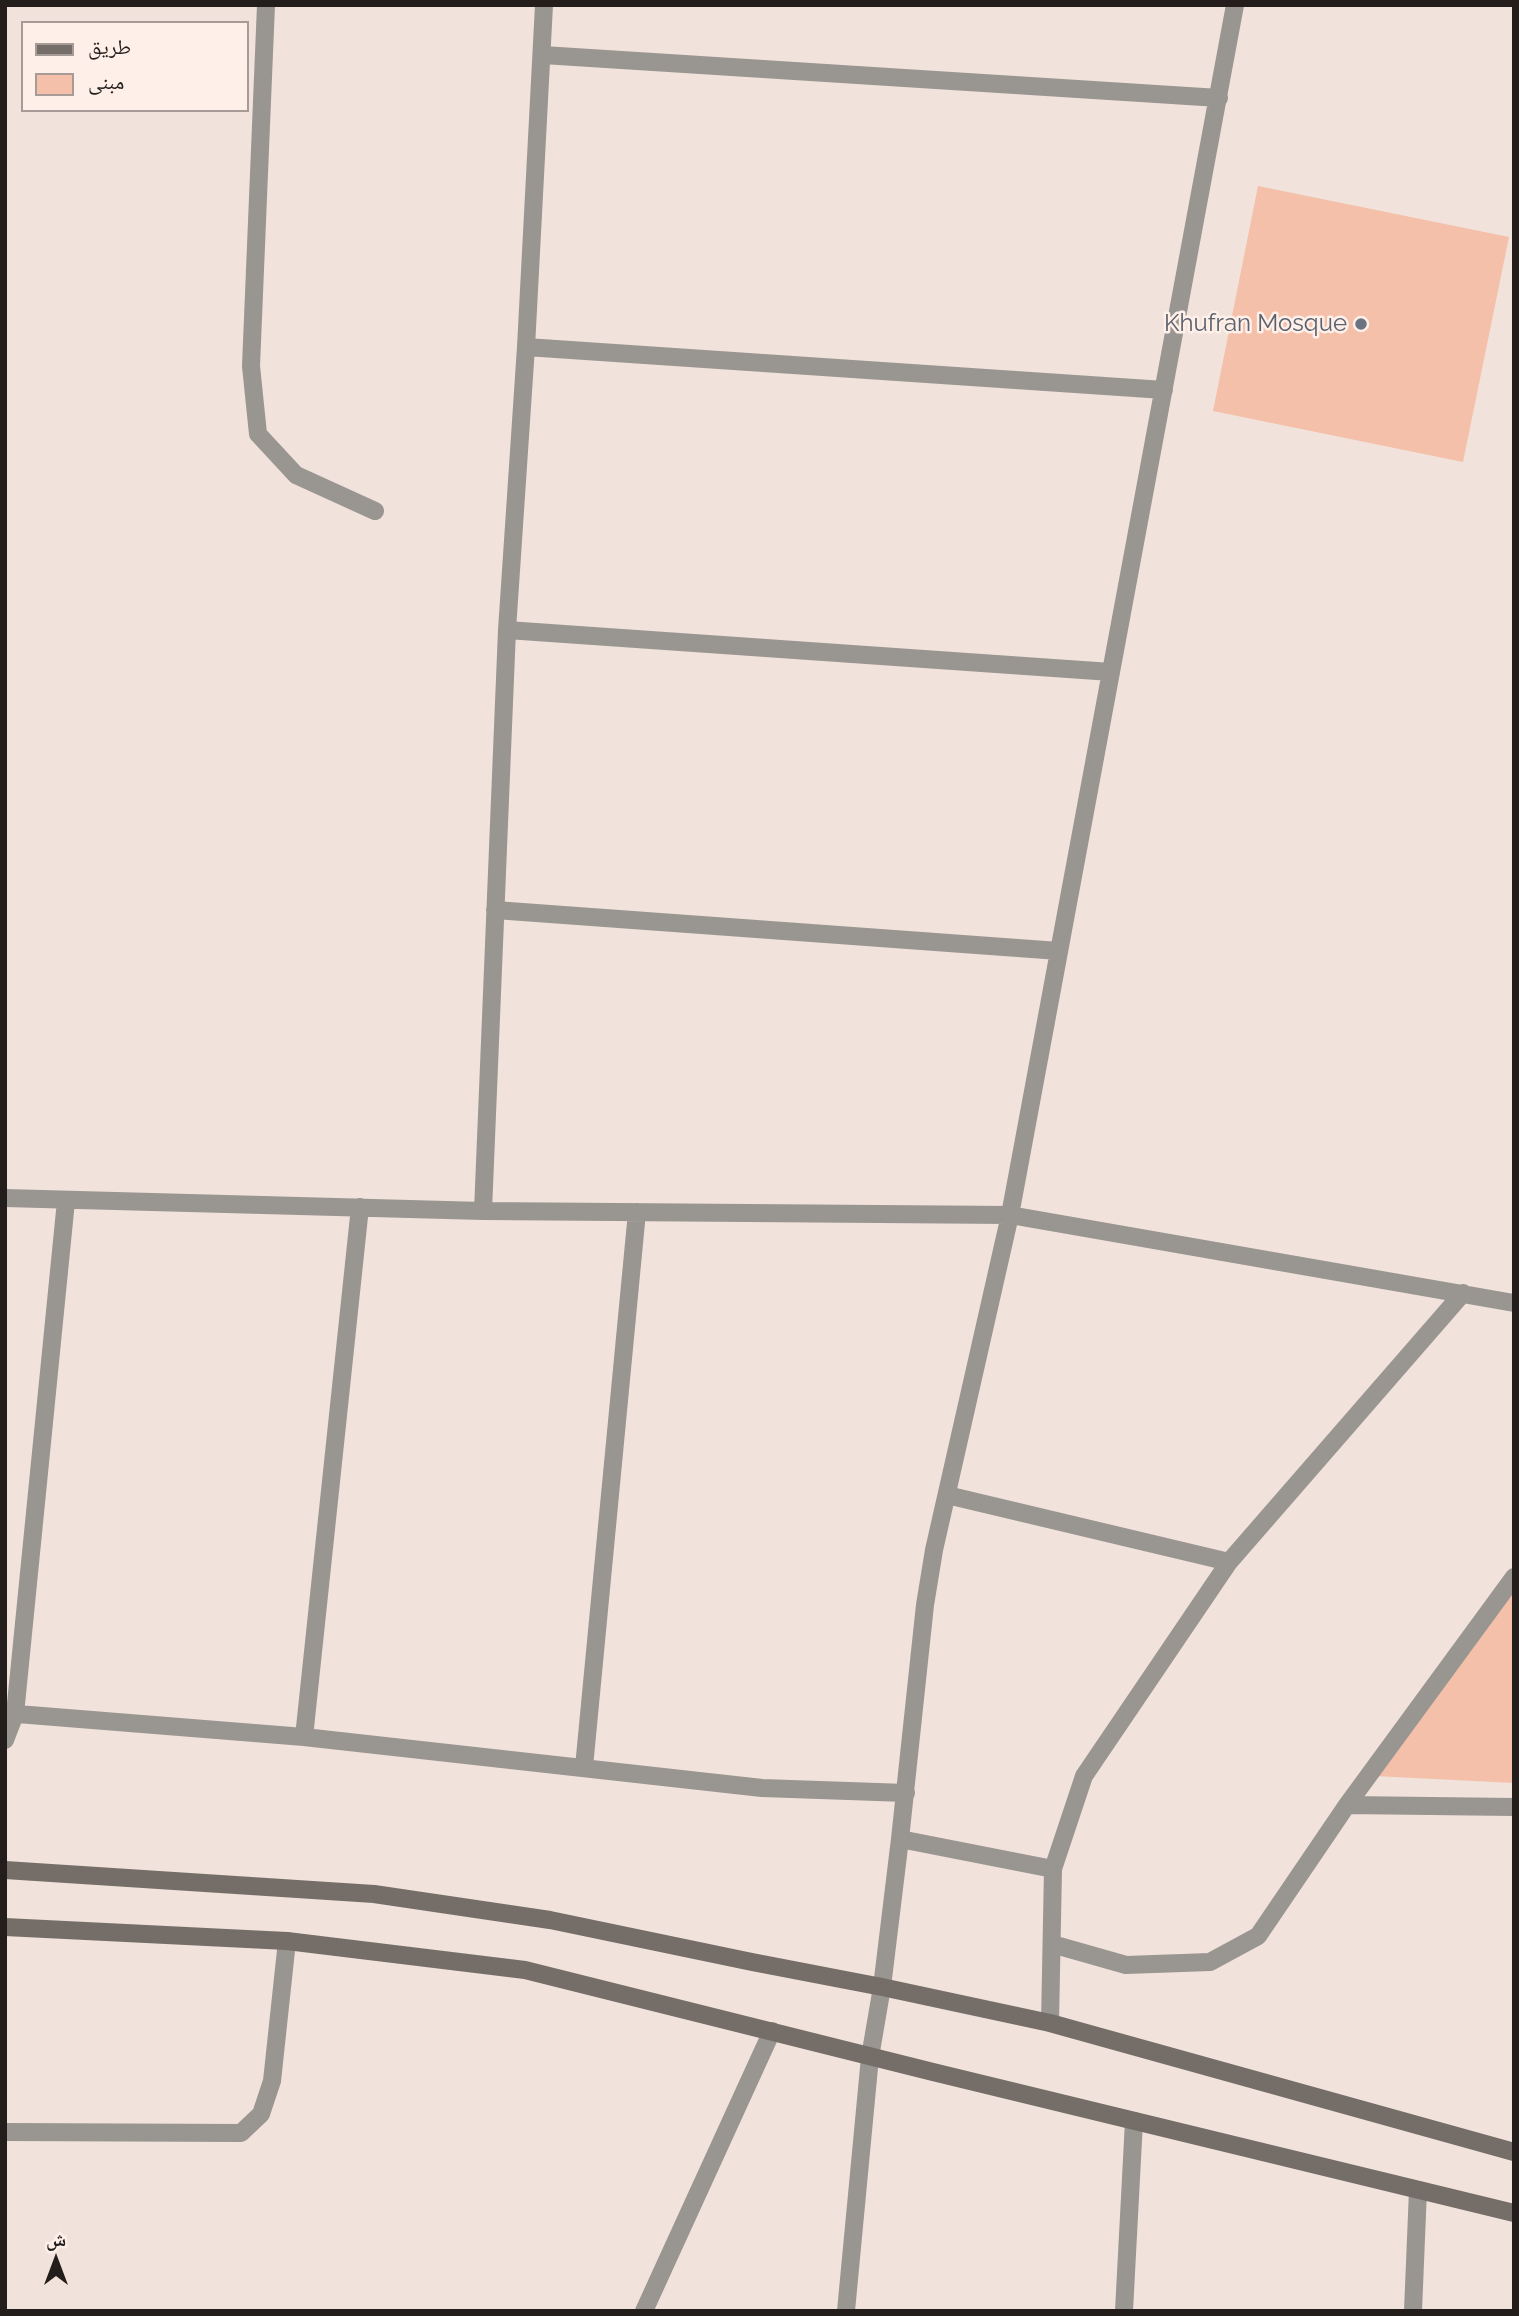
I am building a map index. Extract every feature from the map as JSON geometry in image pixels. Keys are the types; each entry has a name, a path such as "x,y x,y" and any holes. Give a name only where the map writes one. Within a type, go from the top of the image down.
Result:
{"main road":[{"path":"5,1870 374,1894 550,1920 1050,2023 1514,2152"},
{"path":"5,1927 287,1941 525,1970 870,2057 1514,2213"}],"street":[{"path":"266,5 251,366 258,434 296,475 375,511"},
{"path":"483,1210 506,630 526,347 544,5"},
{"path":"846,2311 870,2057 882,1987 906,1793 925,1605 934,1550 1010,1215 1235,5"},
{"path":"543,55 1219,98"},
{"path":"526,347 1164,390"},
{"path":"506,630 1111,672"},
{"path":"495,910 1059,951"},
{"path":"5,1198 483,1210 1010,1215 1514,1303"},
{"path":"5,1740 66,1200"},
{"path":"304,1737 360,1207"},
{"path":"584,1767 637,1212"},
{"path":"1050,2023 1053,1869 1084,1776 1229,1562 1463,1293"},
{"path":"947,1495 1229,1562"},
{"path":"1052,1944 1126,1965 1210,1962 1258,1936 1347,1805 1514,1577"},
{"path":"10,1714 304,1737 762,1788 906,1793"},
{"path":"1347,1805 1514,1807"},
{"path":"900,1839 1053,1869"},
{"path":"5,2132 241,2133 261,2115 272,2081 287,1941"},
{"path":"644,2311 772,2031"},
{"path":"1124,2311 1134,2121"},
{"path":"1413,2311 1418,2190"}],"building":[{"name":"Khufran Mosque","path":"1258,186 1509,237 1463,462 1213,411"},
{"path":"1514,1580 1514,1783 1374,1776"}],"place":[{"name":"Khufran Mosque","path":"1361,324"}]}
